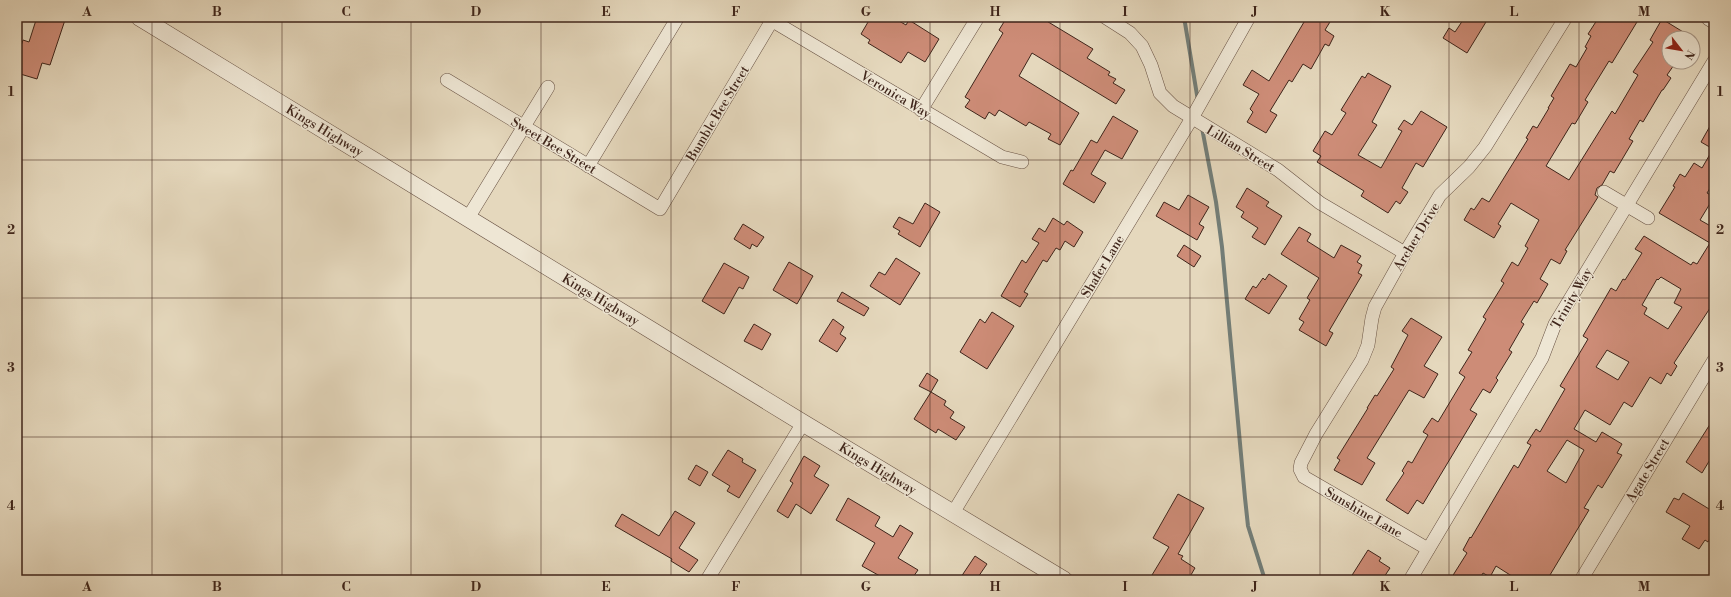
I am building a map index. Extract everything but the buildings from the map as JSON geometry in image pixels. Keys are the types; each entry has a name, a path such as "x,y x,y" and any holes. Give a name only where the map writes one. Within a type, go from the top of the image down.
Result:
{"street":[{"name":"Kings Highway","path":"139,17 803,423 1064,580"},
{"path":"588,166 678,17"},
{"path":"922,110 978,17"},
{"name":"Lillian Street","path":"1105,17 1130,33 1142,46 1151,65 1160,93 1173,106 1278,170 1320,203 1405,253"},
{"name":"Shafer Lane","path":"952,512 1192,118 1249,17"},
{"name":"Archer Drive","path":"1302,473 1301,463 1316,434 1362,360 1368,345 1375,307 1405,253 1440,195 1469,167 1486,147 1566,17"},
{"path":"1709,17 1714,20"},
{"name":"Veronica Way","path":"771,18 1002,157 1022,162"},
{"name":"Bumble Bee Street","path":"660,209 771,18"},
{"name":"Trinity Way","path":"1410,580 1546,352 1551,331 1555,324 1714,61"},
{"name":"Sweet Bee Street","path":"447,80 660,209"},
{"path":"468,218 548,86"},
{"path":"1604,192 1648,218"},
{"name":"Agate Street","path":"1580,580 1714,360"},
{"path":"707,580 803,423"},
{"name":"Sunshine Lane","path":"1302,473 1304,477 1428,549"}],"waterway":[{"path":"1183,17 1198,101"},
{"path":"1202,128 1216,202 1222,247 1248,526 1265,580"}]}
